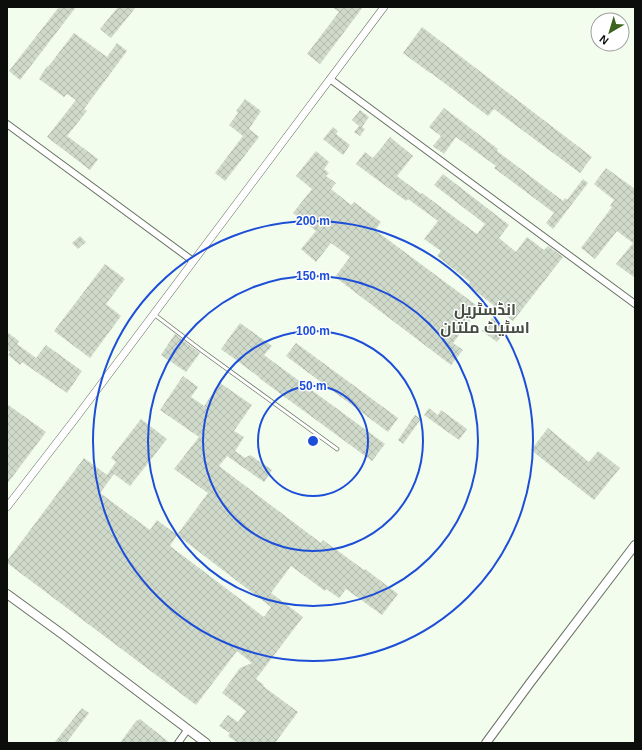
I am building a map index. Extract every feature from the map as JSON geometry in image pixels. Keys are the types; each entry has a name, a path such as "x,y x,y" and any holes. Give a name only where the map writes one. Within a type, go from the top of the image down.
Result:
{"main road":[{"path":"486,743 635,545"},
{"path":"7,594 206,743"}],"street":[{"path":"7,507 384,7"},
{"path":"330,79 635,304"},
{"path":"7,124 193,261"},
{"path":"178,743 188,730"}],"lane":[{"path":"154,314 337,449"}],"building":[{"path":"59,7 76,7 20,80 9,71"},
{"path":"118,7 136,7 111,38 100,29"},
{"path":"332,7 363,7 320,64 307,54 339,12"},
{"path":"422,27 592,157 580,173 494,109 488,116 403,53"},
{"path":"74,33 107,57 117,43 127,51 84,109 87,111 67,136 98,159 90,170 47,137 76,100 67,94 64,97 39,79 47,66 48,67"},
{"path":"245,99 261,111 249,129 259,137 225,181 215,173 243,136 229,125 238,113 236,111"},
{"path":"444,108 498,149 497,151 563,201 565,198 567,200 583,179 588,183 553,229 546,223 554,213 494,168 496,166 456,137 444,154 433,146 441,136 429,127"},
{"path":"360,110 369,117 362,127 365,129 360,136 354,132 359,126 352,120"},
{"path":"333,127 338,131 336,134 350,145 343,155 323,139"},
{"path":"390,137 413,156 397,176 477,234 485,224 434,185 443,174 509,225 499,238 516,252 527,237 544,250 548,246 563,257 513,321 468,285 470,282 437,256 441,251 424,239 438,221 408,199 406,201 356,164 365,152 373,158"},
{"path":"316,151 329,162 324,169 329,173 326,176 336,183 331,189 351,205 354,202 381,222 375,230 480,308 453,343 463,350 451,365 335,277 350,257 331,243 316,262 301,249 316,231 293,213 312,189 296,176"},
{"path":"606,168 635,189 635,278 616,264 633,243 617,231 595,259 581,248 612,207 610,206 614,200 594,184"},
{"path":"80,236 86,242 78,249 72,243"},
{"path":"105,264 125,279 106,304 121,316 90,358 54,331"},
{"path":"492,318 507,329 497,342 482,331"},
{"path":"240,323 272,346 264,355 385,444 372,461 221,349"},
{"path":"7,332 19,341 17,344 36,358 46,345 82,371 67,393 22,362 20,365 8,355 10,352 7,349"},
{"path":"175,334 200,353 186,372 161,355"},
{"path":"296,343 398,418 388,432 286,356"},
{"path":"183,376 198,387 191,397 204,406 220,383 252,405 234,431 244,437 235,451 245,458 250,455 272,470 264,482 227,456 219,466 321,543 323,540 398,594 382,615 346,589 339,598 326,589 325,591 291,566 271,593 303,617 256,679 298,712 275,743 238,743 228,736 230,733 219,726 228,715 238,722 246,711 222,693 240,668 252,663 237,651 196,705 7,563 84,458 107,475 116,462 111,458 141,419 167,439 130,486 114,474 100,493 150,530 157,520 177,535 208,493 174,469 199,437 160,410","holes":["177,535 271,607 264,617 170,546"]},
{"path":"7,404 46,432 7,484"},
{"path":"429,408 438,415 441,410 467,429 459,440 424,415"},
{"path":"415,415 421,419 403,444 398,440"},
{"path":"548,428 589,462 598,451 620,468 594,500 531,450"},
{"path":"82,708 89,713 66,743 54,743"},
{"path":"140,719 170,743 120,743 136,721"}],"district":[{"name":"انڈسٹریل اسٹیٹ ملتان","path":"485,318"}]}
